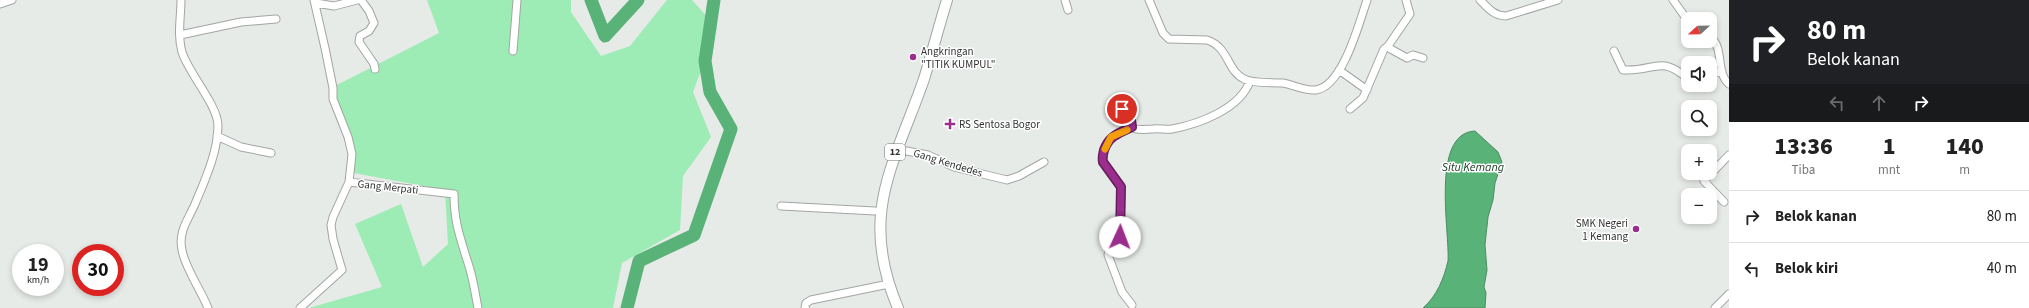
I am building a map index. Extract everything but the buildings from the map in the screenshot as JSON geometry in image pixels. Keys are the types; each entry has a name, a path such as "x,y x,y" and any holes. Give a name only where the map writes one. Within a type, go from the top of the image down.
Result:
{"highway":[{"name":"12","path":"898,308 887,276 882,250 880,216 884,188 911,104 941,0"},
{"name":"12","path":"892,308 884,285 876,251 875,211 878,186 911,104 924,78 946,0"}],"street":[{"path":"0,4 12,0"},
{"path":"182,0 180,35 185,58 217,118 217,136 204,180 185,223 181,240 184,258 208,308"},
{"path":"315,2 334,6 357,0"},
{"path":"361,0 369,11 374,23 369,31 360,36 359,42 374,64 375,69"},
{"path":"513,50 517,0"},
{"path":"1065,0 1068,10"},
{"path":"1149,0 1165,37 1168,39 1207,40 1213,42 1222,49 1240,76 1250,80 1290,84 1305,90 1318,89 1328,84 1339,70 1346,58 1367,0"},
{"path":"1350,109 1363,98 1384,49 1387,47 1410,14 1406,0"},
{"path":"1480,0 1498,16 1506,16 1558,0"},
{"path":"1673,0 1682,12"},
{"name":"Gang Merpati","path":"315,2 333,88 333,99 348,137 352,154 349,182 454,194 454,215 458,235 469,264 478,308"},
{"path":"180,35 241,22 276,19"},
{"path":"1717,45 1723,76 1729,84"},
{"path":"1387,47 1408,58 1413,55 1423,58"},
{"path":"1614,51 1623,70 1642,70 1667,65 1681,73"},
{"path":"1339,70 1367,90"},
{"path":"1717,72 1722,71"},
{"path":"1132,305 1122,292 1108,254 1109,250 1118,242 1120,237 1121,187 1103,162 1102,158 1107,141 1111,137 1132,127 1143,131 1186,126 1228,107 1240,97 1248,87 1250,80"},
{"path":"1122,109 1131,120 1132,127"},
{"path":"217,136 241,147 271,153"},
{"name":"Gang Kendedes","path":"896,149 928,155 954,167 1007,180 1018,176 1044,162"},
{"path":"1724,202 1704,181 1729,155"},
{"path":"300,308 342,270 333,239 331,225 333,217 349,182"},
{"path":"781,206 875,211"},
{"path":"805,308 806,303 811,300 884,285"},
{"path":"1716,308 1729,294"}],"shaded area":[{"path":"427,0 571,0 571,12 601,56 630,46 667,0 692,0 717,28 693,92 711,137 683,176 680,230 622,263 613,308 309,308 382,287 355,224 401,204 423,267 448,244 445,190 354,173 344,121 333,87 439,33"}],"water":[{"name":"Situ Kemang","path":"1475,131 1498,152 1502,162 1495,183 1493,200 1488,217 1485,245 1487,270 1484,287 1486,293 1485,308 1423,308 1436,292 1448,261 1445,186 1447,165 1452,148 1461,136"}],"waterway":[{"path":"591,0 605,36 638,0"},
{"path":"627,308 639,261 694,235 731,129 710,92 705,61 714,0"}],"slow traffic":[{"path":"1105,149 1107,141 1111,137 1127,130"}],"place":[{"name":"Angkringan \"TITIK KUMPUL\"","path":"913,57"},
{"name":"RS Sentosa Bogor","path":"950,124"},
{"name":"SMK Negeri 1 Kemang","path":"1636,229"}],"route":[{"path":"1120,237 1121,187 1120,183 1103,162 1102,158 1107,141 1111,137 1132,127 1131,120 1122,109"}]}
